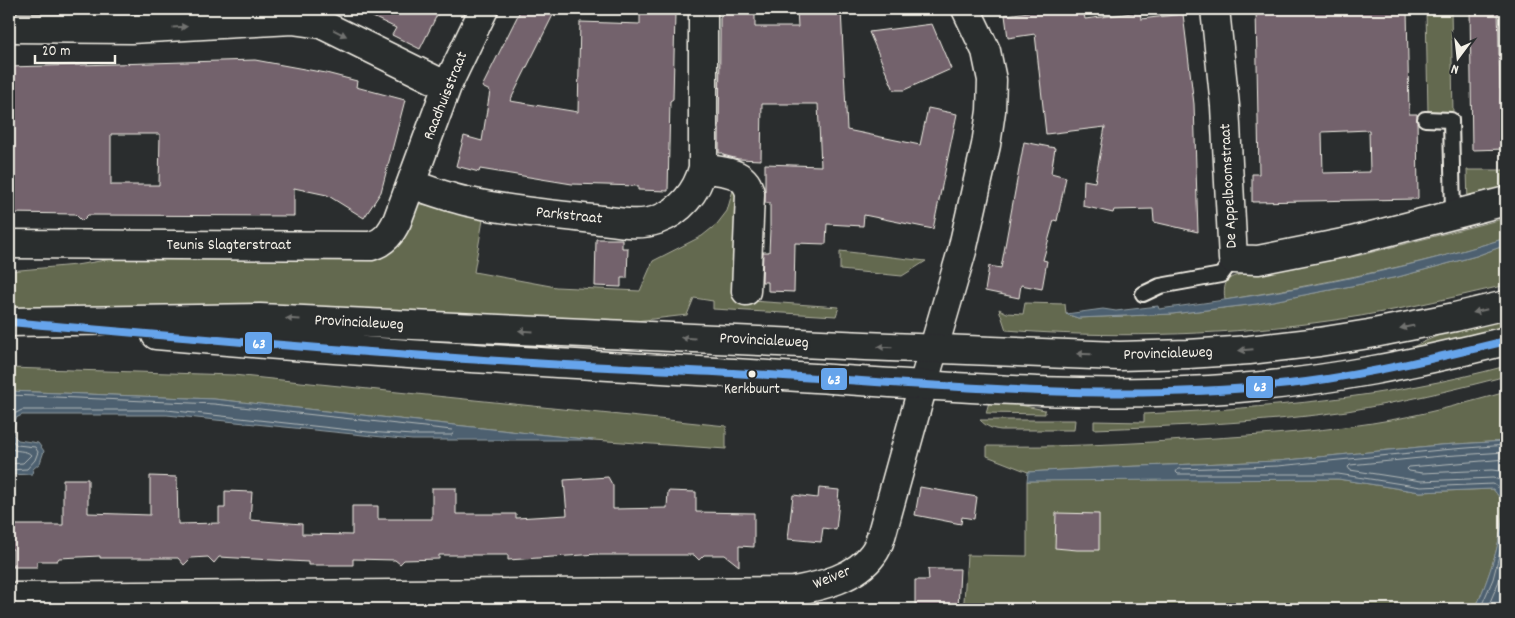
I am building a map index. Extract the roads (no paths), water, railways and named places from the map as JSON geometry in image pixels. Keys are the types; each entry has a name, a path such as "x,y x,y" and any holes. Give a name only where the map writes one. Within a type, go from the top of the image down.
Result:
{"street":[{"name":"Raadhuisstraat","path":"411,184 447,86 484,9"},
{"name":"Parkstraat","path":"411,184 486,206 585,218 644,223 656,221 671,214 681,206 700,178 703,168 703,9"},
{"path":"923,385 962,252 986,145 991,111 992,80 986,51 966,9"},
{"name":"De Appelboomstraat","path":"1215,9 1225,106 1233,258 1258,260 1348,242 1506,201"},
{"path":"9,28 131,29 292,20 321,24 447,86"},
{"path":"703,168 736,174 748,185 750,194 746,291"},
{"name":"Teunis Slagterstraat","path":"9,244 371,246 379,244 392,231 411,184"},
{"name":"Provincialeweg","path":"13,322 260,318 1119,356 1249,350 1319,342 1455,317 1506,305"},
{"name":"Provincialeweg","path":"13,322 250,343 448,357 977,388 1112,392 1238,388 1306,382 1372,372 1445,357 1506,341"},
{"name":"Weiver","path":"9,597 794,591 822,585 853,571 874,553 882,533 923,385"}],"lane":[{"path":"1425,120 1451,120 1453,214"},
{"path":"1143,294 1160,286 1220,275 1233,258"}],"water":[{"path":"1506,238 1506,245 1476,256 1398,277 1257,304 1172,314 1078,318 1066,314 1103,309 1116,311 1158,306 1159,309 1291,289 1421,262"},
{"path":"9,391 214,399 593,440 412,440 167,415 22,415 16,418 13,435 18,440 38,443 44,451 40,463 33,469 32,474 9,475"},
{"path":"1506,441 1506,609 1475,609 1485,586 1500,537 1502,508 1500,498 1493,489 1420,492 1338,479 1027,481 1028,472 1278,461 1440,445"}],"place":[{"name":"Kerkbuurt","path":"752,374"}]}
